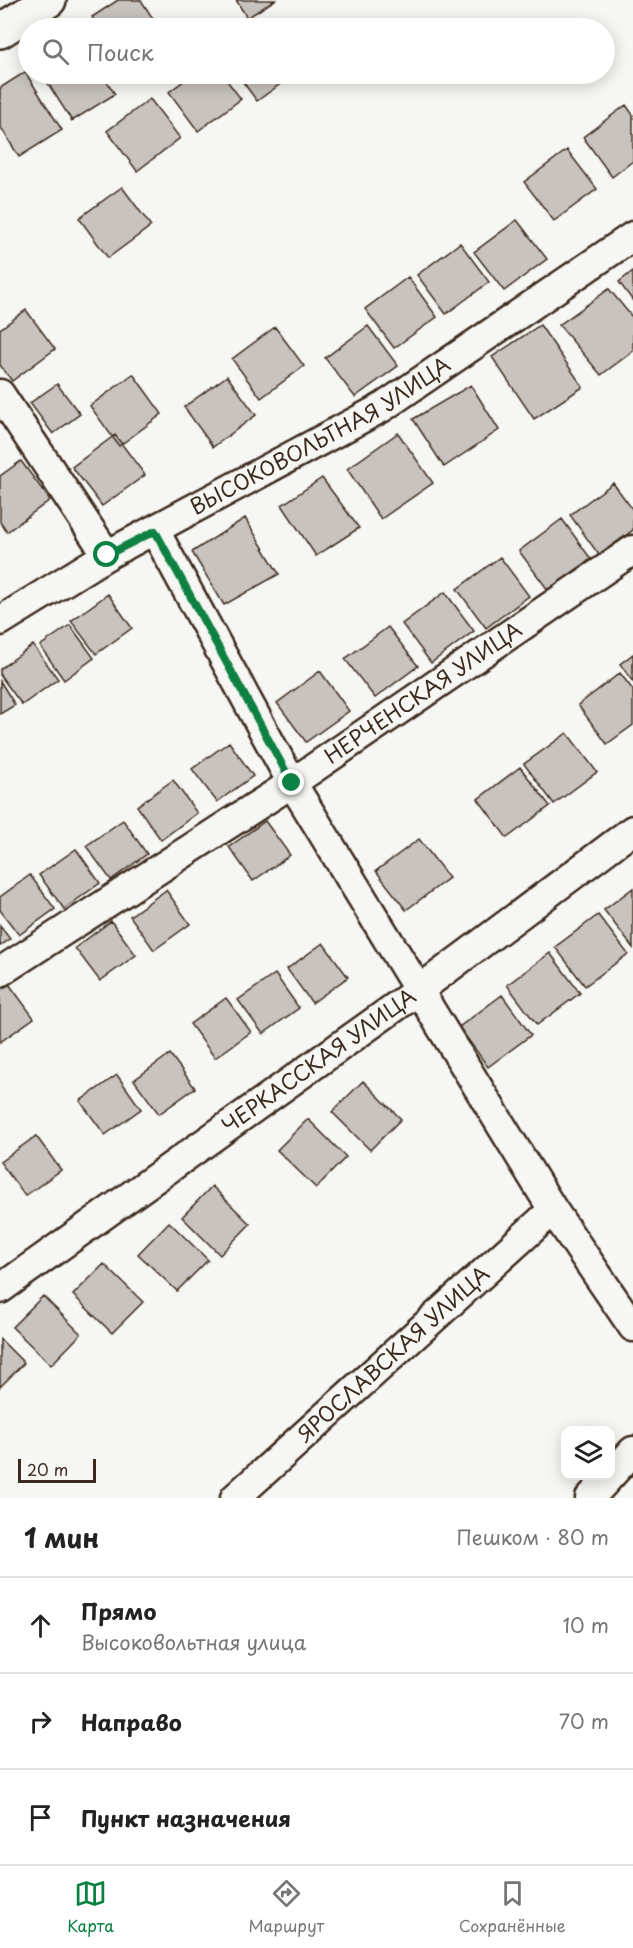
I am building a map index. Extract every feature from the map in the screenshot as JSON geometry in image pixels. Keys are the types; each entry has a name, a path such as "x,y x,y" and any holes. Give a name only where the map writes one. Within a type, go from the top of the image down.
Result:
{"street":[{"path":"21,18 49,0"},
{"path":"0,31 18,20"},
{"name":"ВЫСОКОВОЛЬТНАЯ УЛИЦА","path":"0,621 107,555 383,407 633,236"},
{"path":"0,394 107,555"},
{"path":"155,531 292,783 553,1210 633,1327"},
{"name":"НЕРЧЕНСКАЯ УЛИЦА","path":"0,972 292,783 633,550"},
{"name":"ЧЕРКАССКАЯ УЛИЦА","path":"0,1289 419,990 633,830"},
{"name":"ЯРОСЛАВСКАЯ УЛИЦА","path":"235,1498 553,1210"},
{"path":"590,1498 633,1451"}],"building":[{"path":"118,0 141,0 153,18 93,18"},
{"path":"236,0 275,0 247,18"},
{"path":"18,76 18,84 33,84 62,130 19,157 0,126 0,88"},
{"path":"48,84 108,84 115,94 72,121"},
{"path":"180,84 230,84 241,99 198,131 169,92"},
{"path":"244,84 280,84 257,101"},
{"path":"150,99 180,138 137,171 107,131"},
{"path":"626,105 633,115 633,161 612,177 583,137"},
{"path":"567,150 597,189 554,221 524,182"},
{"path":"122,187 151,226 108,258 79,218"},
{"path":"517,220 547,259 504,291 474,252"},
{"path":"460,243 489,282 446,314 417,275"},
{"path":"633,271 633,301 619,282"},
{"path":"408,277 437,317 394,348 365,309"},
{"path":"609,289 633,318 633,351 601,375 559,325"},
{"path":"26,310 55,349 12,381 0,365 0,329"},
{"path":"540,325 583,387 534,419 492,357"},
{"path":"368,326 398,366 355,397 325,358"},
{"path":"275,327 304,366 261,398 232,359"},
{"path":"133,374 162,414 119,446 90,406"},
{"path":"227,376 256,415 213,447 184,407"},
{"path":"57,384 80,414 53,434 30,403"},
{"path":"471,385 499,430 444,467 413,419"},
{"path":"398,433 433,483 381,519 347,469"},
{"path":"115,435 145,475 102,506 72,467"},
{"path":"21,461 50,500 7,532 0,522 0,476"},
{"path":"322,478 359,528 316,556 282,505"},
{"path":"613,483 633,510 633,530 599,555 570,515"},
{"path":"245,518 279,574 224,605 192,552"},
{"path":"562,519 591,559 548,590 519,551"},
{"path":"500,557 529,596 486,628 457,589"},
{"path":"445,592 474,631 431,663 402,624"},
{"path":"108,594 132,628 96,654 71,621"},
{"path":"70,625 94,658 64,680 40,646"},
{"path":"388,627 418,666 375,698 345,659"},
{"path":"33,645 58,679 22,705 0,675 0,669"},
{"path":"633,654 633,682 620,664"},
{"path":"320,671 349,711 306,742 277,703"},
{"path":"620,673 633,690 633,725 607,744 578,705"},
{"path":"0,681 15,705 0,714"},
{"path":"567,733 597,772 554,804 524,764"},
{"path":"229,742 253,776 217,802 192,769"},
{"path":"520,767 550,806 507,838 478,799"},
{"path":"173,780 197,813 161,840 137,806"},
{"path":"123,820 147,854 111,880 86,846"},
{"path":"265,821 290,855 253,881 229,847"},
{"path":"419,839 449,878 406,910 376,871"},
{"path":"76,849 100,883 64,909 39,875"},
{"path":"30,875 55,909 19,935 0,910 0,897"},
{"path":"633,888 633,948 604,910"},
{"path":"166,890 190,924 154,950 130,916"},
{"path":"598,915 628,954 585,986 555,947"},
{"path":"111,921 136,955 100,981 75,948"},
{"path":"0,926 10,939 0,946"},
{"path":"323,943 348,977 312,1003 287,969"},
{"path":"550,953 580,993 537,1025 507,985"},
{"path":"275,974 299,1008 263,1034 238,1000"},
{"path":"9,984 34,1018 0,1042 0,990"},
{"path":"502,995 531,1035 488,1067 459,1027"},
{"path":"226,998 251,1032 215,1058 190,1024"},
{"path":"170,1054 195,1088 159,1114 134,1080"},
{"path":"117,1075 141,1109 105,1135 80,1101"},
{"path":"363,1081 401,1119 370,1150 332,1112"},
{"path":"308,1119 346,1157 316,1188 277,1150"},
{"path":"36,1136 61,1170 25,1196 0,1162"},
{"path":"212,1186 250,1224 220,1255 182,1217"},
{"path":"169,1222 208,1260 177,1291 138,1254"},
{"path":"104,1264 143,1302 112,1333 73,1295"},
{"path":"43,1296 81,1334 51,1365 12,1327"},
{"path":"0,1339 24,1363 0,1387"}],"route":[{"path":"107,555 155,531 292,783"}]}
